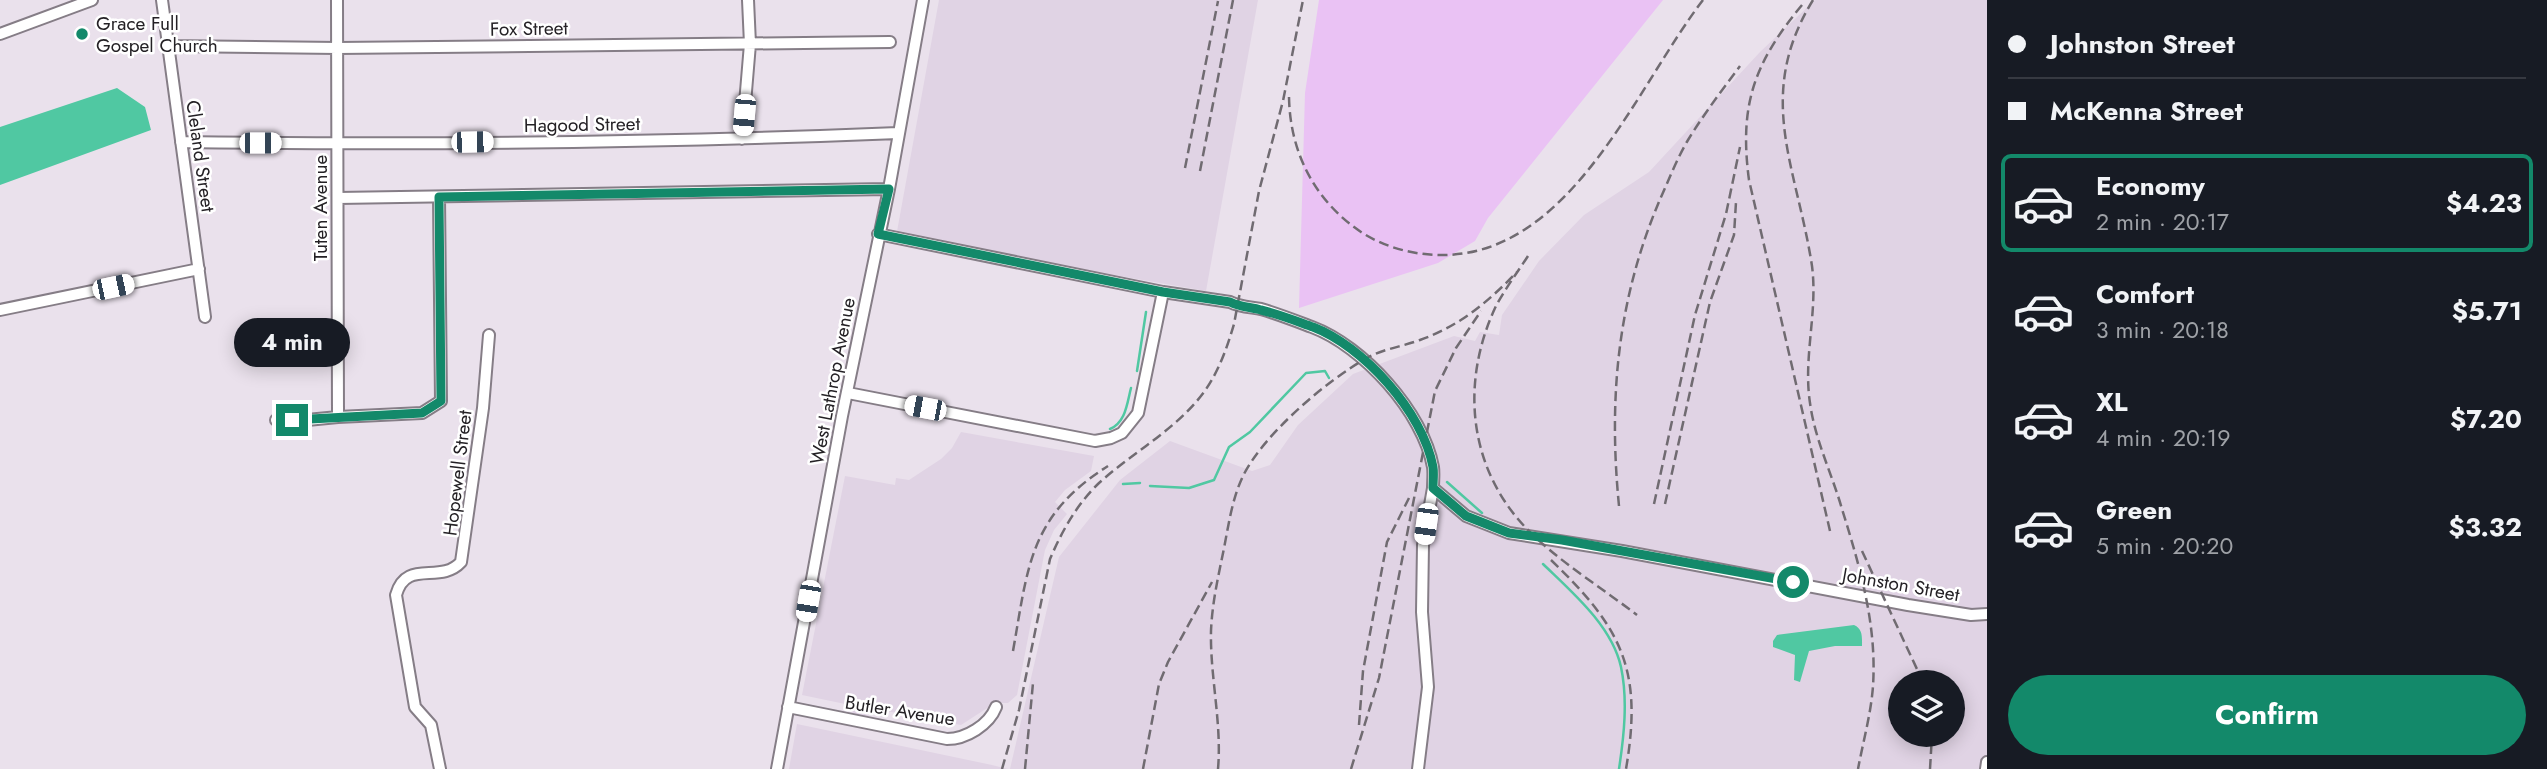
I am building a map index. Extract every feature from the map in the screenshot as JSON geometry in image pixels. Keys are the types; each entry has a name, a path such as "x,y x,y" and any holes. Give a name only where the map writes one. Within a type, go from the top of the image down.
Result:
{"street":[{"name":"Cleland Street","path":"162,0 205,317"},
{"name":"Tuten Avenue","path":"337,0 338,417"},
{"path":"742,139 750,44 748,0"},
{"name":"West Lathrop Avenue","path":"777,769 923,0"},
{"path":"0,34 86,1"},
{"name":"Fox Street","path":"169,47 338,48 890,42"},
{"name":"Hagood Street","path":"181,142 338,144 742,139 898,133"},
{"path":"338,198 889,189"},
{"name":"Hopewell Street","path":"338,417 422,413 441,401 439,197"},
{"path":"878,234 1163,292 1261,309 1316,328 1364,360 1404,405 1416,424 1433,467 1433,488 1423,545 1422,612 1428,687 1418,769"},
{"path":"0,310 199,269"},
{"path":"848,393 1096,441 1111,438 1122,433 1138,413 1163,292"},
{"name":"Hopewell Street","path":"440,769 431,725 415,707 397,595 399,584 410,575 445,571 455,568 461,562 481,421 489,335"},
{"path":"276,420 307,421 338,417"},
{"name":"Johnston Street","path":"1433,488 1466,516 1509,533 1622,551 1909,605 1970,615 1987,614"},
{"name":"Butler Avenue","path":"788,707 947,739 965,736 989,719 996,707"},
{"path":"1986,769 1987,762"}],"shaded area":[{"path":"939,0 1258,0 1206,291 896,237"},
{"path":"1319,0 1663,0 1488,218 1475,241 1438,263 1299,308 1305,93"},
{"path":"1815,0 1987,0 1987,769 1010,769 1059,557 1120,480 1170,441 1252,471 1270,465 1298,425 1353,374 1454,336 1475,341 1480,332 1499,335 1502,315 1539,261 1584,215 1649,172 1760,52"},
{"path":"117,88 145,107 151,130 0,185 0,127"},
{"path":"961,432 1094,456 1091,471 1065,490 1055,502 1067,514 1054,530 1045,550 1017,695 1008,703 995,703 961,725 870,708 868,717 848,713 850,705 802,695 845,476 895,485 896,478 909,480 941,459 952,448"},
{"path":"1854,625 1862,636 1862,646 1835,646 1809,651 1800,682 1794,680 1795,655 1773,647 1777,635"},
{"path":"797,724 992,765 1008,769 789,769"}],"waterway":[{"path":"1137,371 1146,312"},
{"path":"1150,486 1189,488 1214,480 1229,447 1250,432 1306,373 1325,371 1329,378"},
{"path":"1110,429 1123,417 1131,388"},
{"path":"1447,482 1482,513"},
{"path":"1123,484 1140,483"},
{"path":"1543,564 1590,611 1616,652 1621,667 1625,705 1619,769"}],"railway":[{"path":"1200,171 1233,0"},
{"path":"1002,769 1019,710 1050,559 1065,528 1099,483 1193,406 1209,384 1225,351 1234,324 1259,191 1283,101 1303,0"},
{"path":"1289,97 1294,137 1308,174 1330,206 1345,220 1361,232 1389,246 1420,254 1441,255 1487,248 1527,228 1563,198 1596,160 1625,119 1703,0"},
{"path":"1813,0 1795,35 1786,68 1783,100 1790,164 1812,266 1813,300 1808,369 1810,403 1861,574 1870,618 1874,663 1872,696 1858,769"},
{"path":"1185,168 1218,1"},
{"path":"1802,5 1772,46 1754,86 1746,129 1746,153 1749,180 1830,531"},
{"path":"1619,506 1616,384 1620,344 1636,266 1665,188 1688,140 1740,66"},
{"path":"1654,504 1695,315 1726,214 1740,147"},
{"path":"1665,504 1710,302 1734,235 1736,202"},
{"path":"1528,256 1496,306 1477,364 1474,394 1482,452 1492,479 1507,505 1527,529 1566,563 1637,615"},
{"path":"1218,769 1211,648 1212,612 1233,506 1243,476 1252,460 1296,411 1332,381 1378,353 1448,328 1485,302 1518,271"},
{"path":"1351,769 1379,678 1435,391 1456,348 1481,311"},
{"path":"1013,651 1029,569 1047,524 1062,504 1108,466"},
{"path":"1359,725 1363,671 1387,542 1409,498"},
{"path":"1862,551 1917,670"},
{"path":"1551,560 1595,607 1621,653 1628,677 1631,704 1631,734 1626,769"},
{"path":"1143,769 1159,684 1168,662 1212,582"},
{"path":"1025,769 1033,683"},
{"path":"1930,769 1931,747"}],"place":[{"name":"Grace Full Gospel Church","path":"82,34"}],"route":[{"path":"292,420 422,413 441,401 439,197 889,189 878,234 1163,292 1230,302 1238,306 1261,309 1316,328 1364,360 1394,391 1416,424 1424,442 1433,467 1433,488 1466,516 1509,533 1562,540 1793,582"}]}
